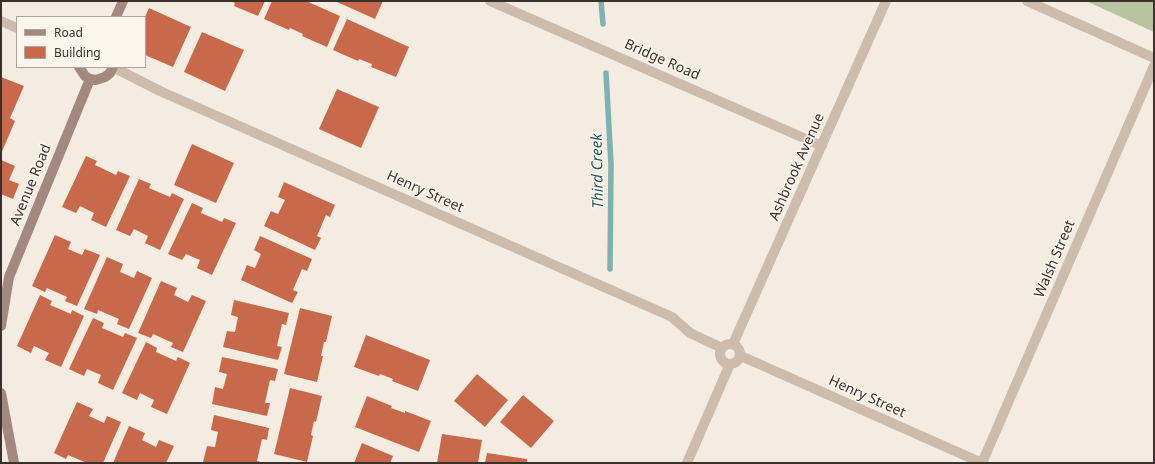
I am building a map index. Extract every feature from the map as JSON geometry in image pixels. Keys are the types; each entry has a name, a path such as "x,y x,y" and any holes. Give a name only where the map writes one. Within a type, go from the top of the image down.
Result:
{"street":[{"path":"116,16 123,1"},
{"name":"Bridge Road","path":"490,1 822,146"},
{"name":"Ashbrook Avenue","path":"733,344 886,1"},
{"path":"1027,1 1154,58"},
{"path":"1,20 16,28"},
{"name":"Walsh Street","path":"982,463 1154,66"},
{"path":"80,68 85,76 96,80 105,77 110,73 112,68"},
{"name":"Henry Street","path":"115,68 160,91 672,316 690,333 722,348"},
{"name":"Avenue Road","path":"1,326 9,277 90,79"},
{"path":"727,344 733,344 739,348 741,356 737,362 730,364 722,360 720,352 722,348 727,344"},
{"name":"Henry Street","path":"741,356 982,463"},
{"path":"687,463 730,364"},
{"path":"1,393 14,463"}],"green space":[{"path":"1086,1 1154,1 1154,32"}],"building":[{"path":"230,1 265,1 258,16 234,6 235,3"},
{"path":"272,1 306,1 340,16 327,47 302,36 303,34 290,28 289,30 264,19"},
{"path":"335,1 383,1 375,19"},
{"path":"149,8 191,27 173,67 146,55 145,16"},
{"path":"347,19 409,47 396,77 371,67 372,64 359,59 358,61 333,50"},
{"path":"202,32 244,50 225,91 184,72"},
{"path":"1,77 24,86 10,118 15,121 1,154"},
{"path":"337,89 379,107 361,148 319,129"},
{"path":"192,144 234,163 216,203 174,185"},
{"path":"86,156 97,161 95,165 116,175 118,171 130,176 106,227 91,220 94,213 80,206 76,213 62,207"},
{"path":"1,160 15,166 9,180 19,184 13,199 1,194"},
{"path":"139,179 151,184 149,188 170,197 172,193 184,199 160,250 145,243 148,236 134,229 130,236 116,230"},
{"path":"284,182 335,205 330,217 326,215 317,236 321,238 315,250 264,226 271,211 278,214 285,200 278,197"},
{"path":"192,203 203,208 201,213 222,222 224,218 236,223 212,275 197,268 200,260 186,254 182,260 168,254"},
{"path":"55,235 71,242 68,249 82,255 85,249 100,255 77,306 65,301 67,297 47,288 45,292 32,286"},
{"path":"260,236 312,259 307,271 302,269 293,290 298,292 292,303 241,280 247,265 255,268 261,254 254,250"},
{"path":"107,257 123,264 120,272 134,278 137,271 152,278 129,329 117,324 119,319 98,310 97,314 84,309"},
{"path":"161,281 177,288 174,295 188,302 192,295 206,301 183,352 171,347 173,343 153,334 151,338 138,333"},
{"path":"40,295 52,301 50,305 71,314 72,310 84,316 61,367 45,360 49,353 34,346 31,353 17,346"},
{"path":"234,300 289,313 286,325 282,324 277,346 282,347 278,360 223,347 227,331 235,332 238,317 231,315"},
{"path":"300,308 332,316 326,342 324,342 321,356 323,356 317,382 284,374"},
{"path":"93,318 104,323 102,328 123,337 125,333 137,338 113,390 98,383 101,375 87,369 84,376 69,369"},
{"path":"366,335 430,360 418,391 392,381 393,379 380,374 379,376 354,367"},
{"path":"146,342 157,348 156,352 176,361 178,357 190,363 167,414 151,407 154,400 140,393 137,400 122,393"},
{"path":"222,357 278,369 275,381 270,380 265,403 270,403 267,416 212,404 215,387 223,389 227,374 219,372"},
{"path":"477,374 508,400 485,427 454,401"},
{"path":"290,388 322,396 316,422 314,421 311,435 313,436 307,462 274,454"},
{"path":"523,395 554,421 531,448 500,422"},
{"path":"367,396 392,406 391,408 405,413 405,411 431,421 419,452 355,427"},
{"path":"77,402 93,409 89,416 104,423 107,416 121,422 103,463 87,463 68,455 66,459 54,453"},
{"path":"214,415 269,428 267,440 262,439 257,461 264,463 203,462 207,446 215,447 218,432 211,430"},
{"path":"129,426 145,433 142,440 156,447 159,440 174,446 166,463 113,463"},
{"path":"442,434 482,440 478,463 437,463"},
{"path":"362,443 393,456 390,463 354,463"},
{"path":"487,453 527,459 527,463 485,463"}],"waterway":[{"name":"Third Creek","path":"601,1 603,24"},
{"name":"Third Creek","path":"606,73 611,164 610,269"}]}
